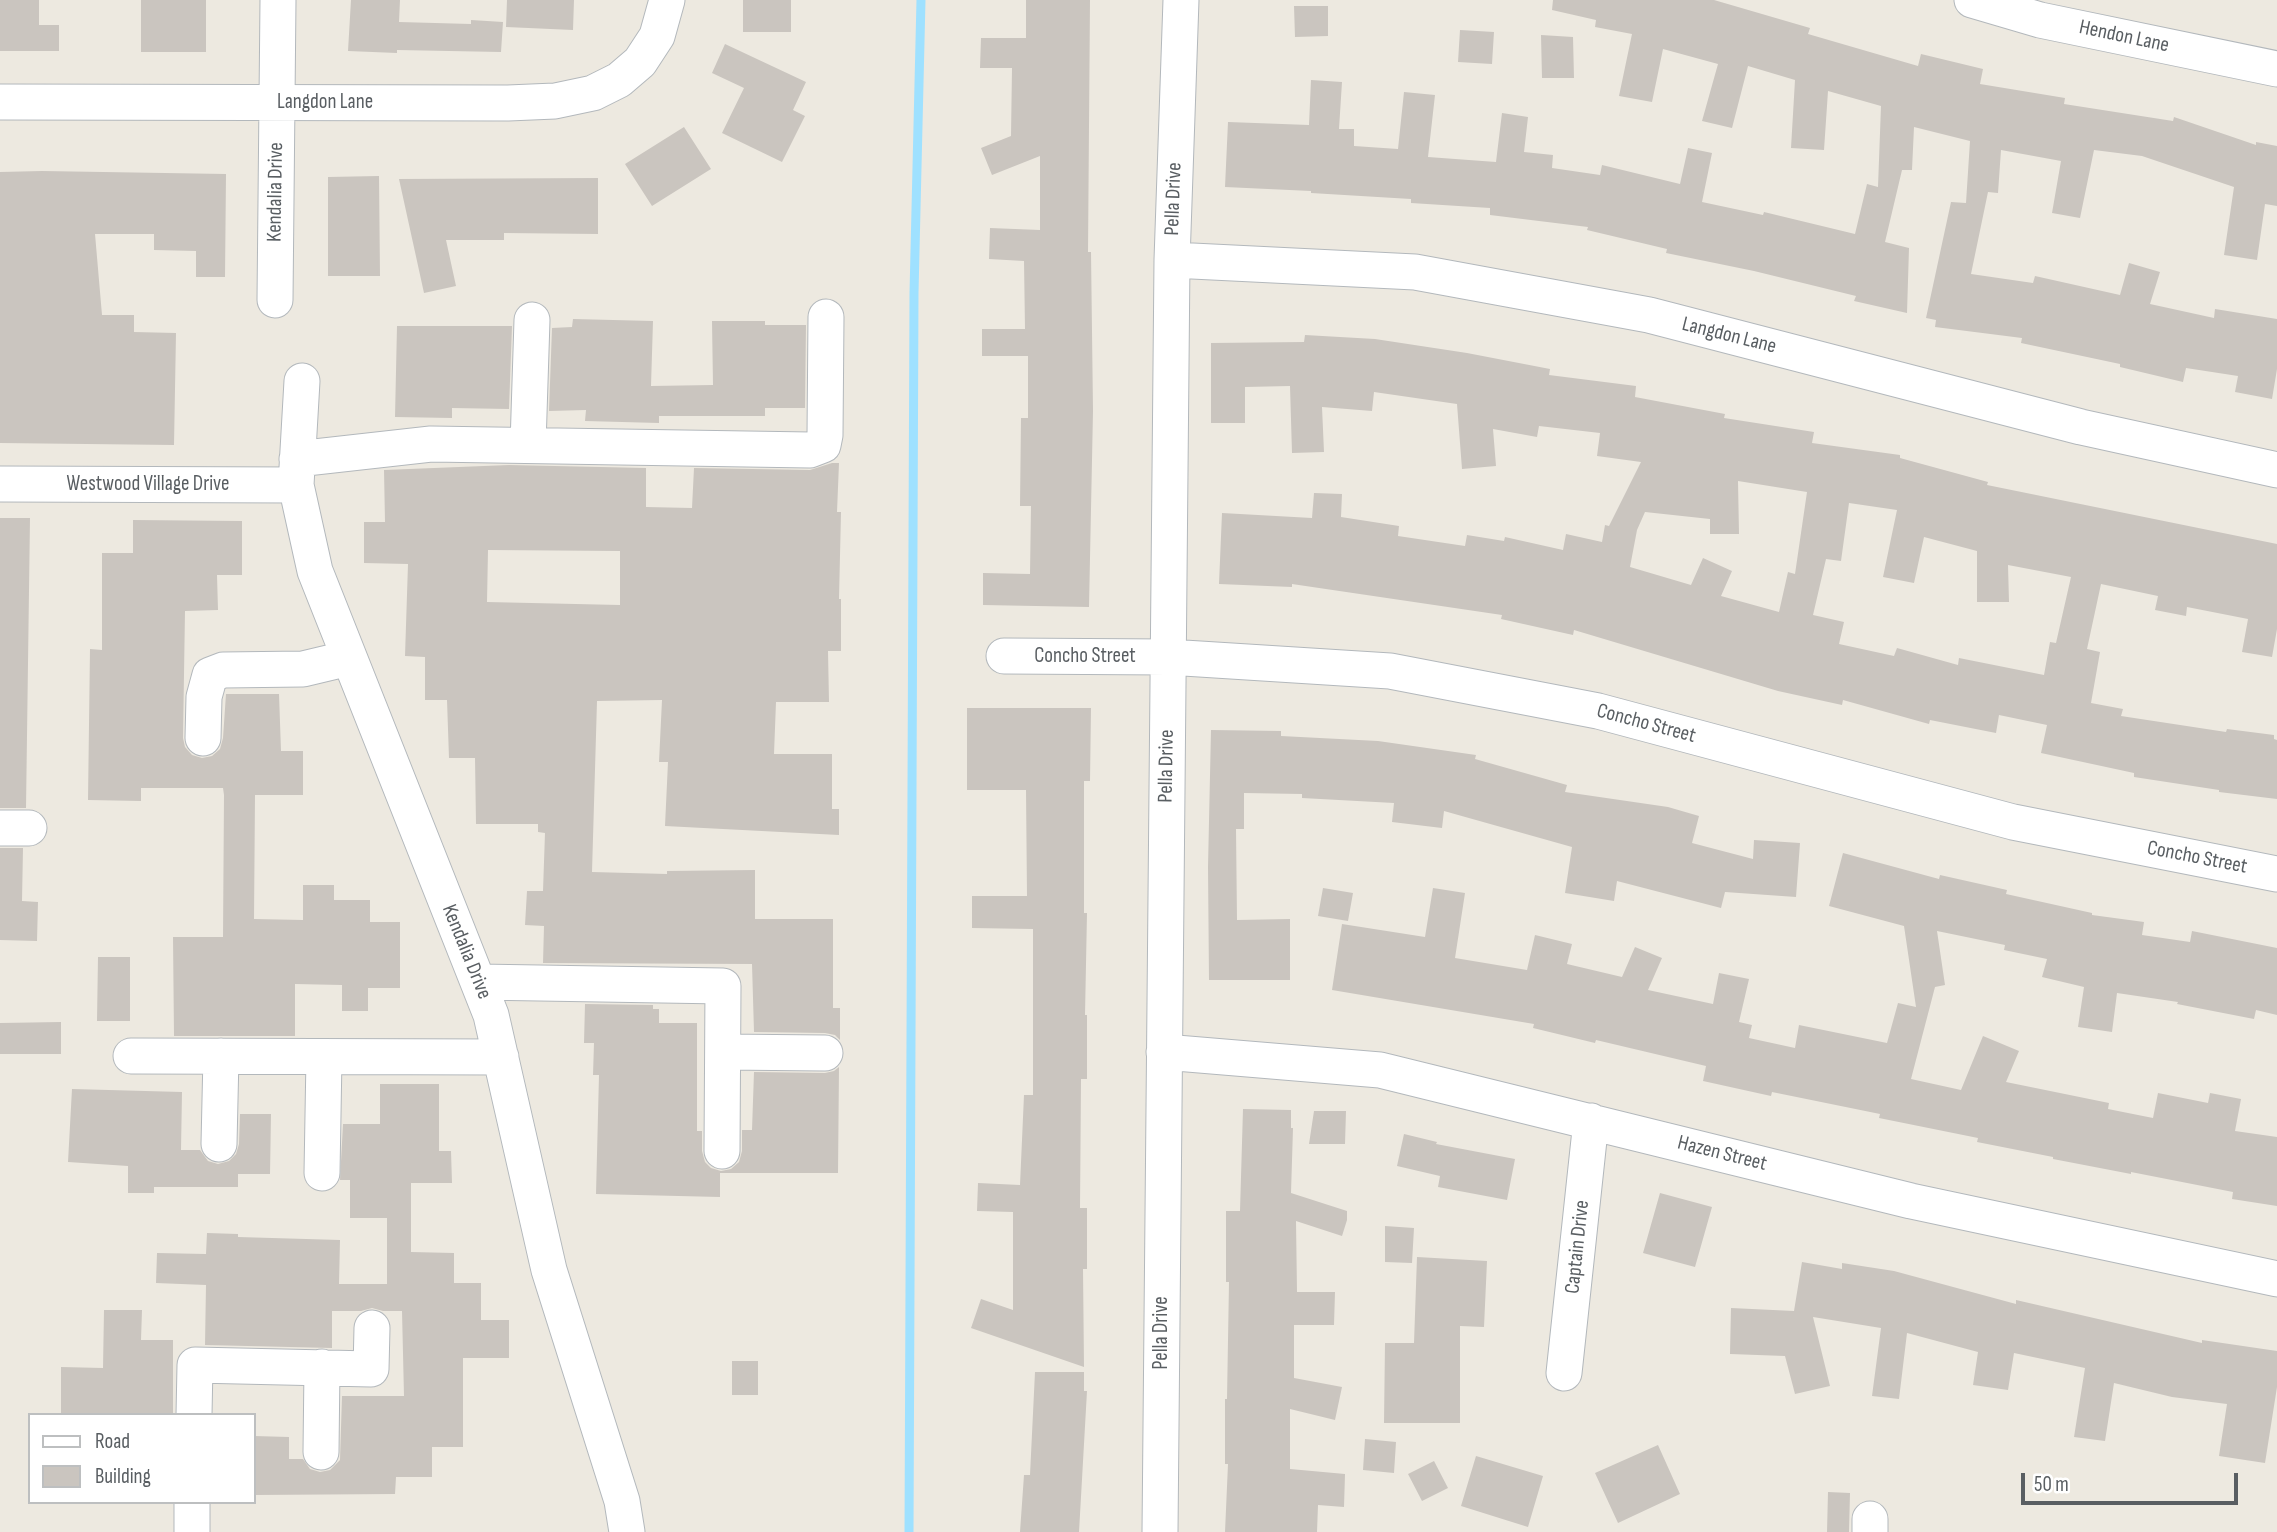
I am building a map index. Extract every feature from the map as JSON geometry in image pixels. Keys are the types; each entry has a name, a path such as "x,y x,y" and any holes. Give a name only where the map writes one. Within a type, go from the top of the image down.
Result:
{"street":[{"name":"Kendalia Drive","path":"275,300 278,0"},
{"name":"Langdon Lane","path":"0,102 555,101 593,93 619,80 640,62 657,36 667,0"},
{"name":"Pella Drive","path":"1160,1532 1172,260 1181,0"},
{"name":"Hendon Lane","path":"1972,0 2040,20 2277,69"},
{"name":"Langdon Lane","path":"1172,260 1415,272 1649,315 2081,427 2277,470"},
{"name":"Westwood Village Drive","path":"0,484 296,472 431,444 810,450 823,445 825,435 826,317"},
{"path":"528,445 532,320"},
{"name":"Kendalia Drive","path":"302,381 296,472 314,571 491,1014 549,1270 622,1501 627,1532"},
{"name":"Concho Street","path":"1003,656 1168,657 1390,671 1585,708 2012,822 2277,874"},
{"path":"203,738 204,698 210,675 223,670 303,669 349,658"},
{"path":"478,982 723,986 722,1151"},
{"path":"723,1052 825,1054"},
{"name":"Hazen Street","path":"1164,1052 1381,1070 1910,1201 2277,1279"},
{"path":"131,1056 501,1057"},
{"path":"219,1144 221,1056"},
{"path":"322,1173 324,1057"},
{"name":"Captain Drive","path":"1564,1373 1591,1121"},
{"path":"194,1413 195,1364 371,1368 372,1328"},
{"path":"321,1367 321,1452"},
{"path":"192,1504 192,1532"}],"building":[{"path":"0,0 39,0 39,25 59,25 59,51 0,51"},
{"path":"141,0 206,0 206,52 141,52"},
{"path":"351,0 400,0 399,22 503,22 501,52 348,51"},
{"path":"507,0 574,0 573,30 506,27"},
{"path":"743,0 791,0 791,32 743,32"},
{"path":"1026,0 1090,0 1088,252 1091,252 1093,411 1089,607 983,605 983,573 1030,574 1031,506 1020,506 1021,418 1028,418 1028,356 982,356 982,329 1025,329 1024,261 989,259 990,228 1040,230 1040,156 992,175 981,148 1011,136 1012,68 980,68 981,38 1026,38"},
{"path":"1553,0 1714,0 1810,28 1808,34 1918,66 1921,54 1983,69 1980,84 2065,98 2064,104 2173,121 2174,117 2256,145 2256,142 2277,146 2277,206 2265,204 2257,260 2224,255 2234,187 2142,156 2094,150 2080,218 2052,213 2061,161 2001,150 1998,193 1988,192 1971,274 2033,283 2035,276 2120,295 2129,263 2160,272 2150,304 2214,318 2215,309 2277,319 2277,369 2272,399 2235,392 2238,376 2186,368 2183,382 2120,367 2120,364 2021,343 2022,338 1935,327 1936,320 1926,318 1951,202 1966,203 1970,141 1914,127 1912,170 1902,170 1885,242 1909,248 1907,313 1854,301 1856,296 1666,253 1667,249 1587,230 1588,227 1490,215 1490,208 1411,203 1411,199 1311,191 1225,187 1228,122 1309,125 1311,80 1342,82 1339,129 1354,129 1354,146 1398,149 1404,92 1435,95 1428,157 1496,162 1502,113 1528,117 1524,152 1553,155 1552,168 1600,175 1602,165 1680,184 1688,148 1712,153 1702,202 1763,215 1764,212 1855,234 1867,184 1878,187 1881,106 1828,91 1824,150 1791,148 1795,80 1748,66 1732,128 1702,121 1718,64 1663,49 1652,102 1619,96 1632,34 1595,27 1596,20 1552,10"},
{"path":"1294,6 1328,6 1328,36 1295,37"},
{"path":"1460,30 1494,32 1492,64 1458,62"},
{"path":"1541,35 1573,37 1574,78 1542,78"},
{"path":"725,44 806,82 793,110 805,116 782,162 722,133 744,88 712,73"},
{"path":"684,127 711,169 652,206 625,164"},
{"path":"0,172 226,174 225,277 196,277 196,251 154,250 154,234 95,234 102,315 134,315 134,332 176,333 174,445 0,443"},
{"path":"379,176 380,276 328,276 328,177"},
{"path":"598,178 598,234 504,233 504,240 446,240 456,286 424,293 399,179"},
{"path":"573,319 653,321 651,386 713,385 712,321 765,321 765,325 806,325 805,408 765,408 765,416 659,416 659,423 585,421 586,410 549,411 552,328 572,327"},
{"path":"397,326 512,326 509,409 452,408 452,418 395,417"},
{"path":"1305,335 1375,339 1550,369 1549,375 1636,386 1635,397 1725,414 1724,418 1814,432 1812,443 1900,455 1900,458 1988,482 1987,485 2277,544 2277,629 2272,657 2242,652 2248,619 2187,607 2186,616 2155,610 2158,596 2101,584 2087,649 2100,652 2091,703 2123,709 2121,716 2226,732 2227,729 2274,735 2277,740 2277,799 2134,777 2134,773 2041,753 2047,725 1999,715 1996,733 1930,720 1929,724 1843,700 1842,705 1778,691 1574,630 1573,635 1501,619 1502,615 1292,584 1292,587 1219,584 1222,513 1312,518 1314,493 1342,494 1341,517 1399,526 1398,536 1465,546 1467,535 1504,541 1505,537 1563,550 1566,534 1602,542 1605,525 1609,526 1641,462 1597,456 1600,433 1539,426 1537,437 1493,429 1496,466 1462,469 1457,404 1374,392 1372,411 1322,407 1324,452 1292,453 1290,386 1245,387 1245,423 1211,423 1211,343 1304,342","holes":["1738,481 1807,492 1795,574 1788,572 1779,612 1721,596 1732,571 1703,558 1691,585 1630,567 1637,530 1645,512 1710,519 1710,534 1739,534","1849,503 1897,510 1883,577 1914,583 1924,537 1977,551 1977,602 2009,602 2008,565 2071,577 2056,643 2050,642 2044,675 1959,658 1958,665 1897,648 1894,656 1839,644 1844,622 1813,615 1826,559 1841,561"]},
{"path":"839,463 837,512 841,512 841,651 828,651 829,702 776,702 774,754 832,754 832,809 839,809 839,835 665,826 668,762 659,762 662,700 597,701 592,872 667,874 667,871 755,870 755,919 833,919 833,1008 840,1008 840,1040 835,1035 825,1033 754,1032 752,964 543,963 544,926 525,925 527,891 543,891 545,833 538,832 538,824 476,824 475,758 449,758 447,700 425,700 425,657 405,656 408,564 364,563 364,522 385,522 384,470 509,465 646,468 646,507 692,508 694,468 810,470","holes":["488,550 620,551 620,605 487,602"]},
{"path":"0,518 30,518 26,808 0,808"},
{"path":"133,520 242,521 242,575 217,575 218,610 185,611 185,747 192,755 202,758 212,756 220,749 226,694 279,694 281,751 303,751 303,795 255,795 254,919 303,920 303,885 334,885 334,900 370,900 370,922 400,922 400,988 368,988 368,1011 342,1011 342,985 295,984 295,1036 174,1036 173,937 223,937 224,795 223,788 141,788 141,801 88,800 90,649 102,650 102,553 133,553"},
{"path":"967,708 1091,708 1090,781 1084,781 1087,1079 1081,1079 1080,1208 1087,1208 1087,1269 1083,1269 1084,1367 971,1328 981,1299 1013,1310 1013,1212 977,1211 978,1183 1020,1185 1024,1095 1033,1095 1033,929 972,928 972,896 1027,896 1026,790 967,790"},
{"path":"1211,730 1281,731 1281,736 1378,741 1476,755 1475,759 1567,785 1565,792 1668,807 1699,816 1692,843 1753,859 1754,840 1800,843 1796,897 1725,892 1721,908 1617,881 1614,901 1565,893 1572,847 1444,811 1442,828 1392,822 1394,803 1302,798 1302,794 1244,793 1244,829 1236,829 1237,920 1290,919 1290,980 1209,980"},
{"path":"0,848 23,848 22,901 38,902 37,941 0,940"},
{"path":"1843,853 1939,879 1940,875 2007,890 2006,894 2092,915 2144,922 2142,935 2190,942 2192,931 2277,948 2277,1015 2256,1010 2254,1019 2177,1004 2178,1002 2117,993 2112,1032 2078,1027 2084,987 2042,977 2047,959 2004,950 2005,945 1937,931 1945,985 1935,987 1911,1079 1961,1090 1983,1036 2019,1051 2006,1082 2109,1103 2108,1109 2153,1118 2158,1093 2208,1103 2210,1093 2241,1099 2235,1131 2277,1137 2277,1206 2232,1199 2233,1192 2053,1159 1977,1142 1978,1138 1879,1118 1880,1114 1772,1092 1771,1096 1703,1081 1706,1066 1533,1028 1534,1024 1332,990 1342,924 1425,937 1433,888 1465,893 1455,958 1527,970 1535,935 1572,944 1567,964 1622,977 1635,947 1662,958 1648,990 1713,1004 1719,973 1749,979 1739,1022 1752,1025 1749,1038 1795,1048 1799,1025 1887,1043 1898,1003 1916,1007 1904,926 1829,906"},
{"path":"1323,888 1353,893 1348,921 1318,916"},
{"path":"98,957 130,957 130,1021 97,1021"},
{"path":"585,1004 653,1005 653,1009 659,1009 659,1023 697,1023 697,1131 702,1131 705,1162 711,1168 721,1171 731,1169 739,1162 742,1130 752,1130 754,1072 825,1073 839,1067 838,1173 720,1173 720,1197 596,1194 599,1075 593,1075 594,1043 584,1043"},
{"path":"61,1022 61,1054 0,1054 0,1023"},
{"path":"380,1084 439,1084 439,1151 451,1151 452,1183 411,1183 411,1252 454,1253 454,1283 481,1283 481,1320 509,1320 509,1358 463,1358 463,1447 432,1447 432,1477 396,1477 395,1494 256,1495 256,1436 289,1437 289,1459 303,1459 310,1469 320,1472 330,1470 340,1460 342,1396 404,1396 402,1311 372,1308 361,1311 332,1311 332,1348 205,1345 206,1285 156,1283 157,1253 206,1254 207,1233 238,1234 238,1237 340,1240 339,1284 387,1284 387,1218 350,1218 350,1180 340,1180 343,1124 380,1124"},
{"path":"72,1089 182,1092 181,1150 200,1150 208,1161 218,1164 229,1161 236,1154 240,1114 271,1114 270,1174 238,1174 238,1187 154,1187 154,1193 128,1193 128,1166 68,1162"},
{"path":"1243,1109 1291,1110 1291,1193 1347,1211 1342,1236 1296,1221 1297,1292 1335,1292 1334,1325 1294,1325 1294,1378 1342,1387 1335,1420 1290,1409 1290,1469 1345,1474 1344,1507 1318,1505 1317,1532 1225,1532 1228,1464 1225,1464 1225,1399 1229,1282 1226,1282 1226,1211 1240,1211"},
{"path":"1314,1111 1346,1111 1345,1144 1309,1144"},
{"path":"1404,1134 1437,1142 1436,1144 1515,1159 1507,1200 1438,1187 1440,1176 1397,1166"},
{"path":"1660,1193 1712,1207 1695,1267 1643,1253"},
{"path":"1385,1226 1414,1228 1412,1263 1385,1262"},
{"path":"1417,1257 1487,1261 1484,1327 1460,1326 1460,1423 1384,1423 1385,1343 1414,1343"},
{"path":"1802,1262 1842,1269 1842,1263 1894,1271 2016,1304 2016,1300 2202,1343 2202,1340 2277,1351 2277,1387 2265,1463 2219,1456 2227,1404 2172,1397 2114,1383 2105,1441 2074,1437 2085,1368 2014,1353 2008,1390 1973,1385 1978,1352 1907,1333 1899,1399 1872,1396 1881,1328 1813,1317 1830,1386 1795,1394 1785,1356 1730,1354 1731,1308 1794,1311"},
{"path":"104,1310 142,1310 141,1340 173,1340 173,1413 61,1413 61,1367 103,1368"},
{"path":"732,1361 758,1361 758,1395 732,1395"},
{"path":"1035,1372 1084,1372 1084,1391 1087,1391 1079,1532 1020,1532 1024,1475 1030,1475"},
{"path":"1365,1439 1396,1442 1394,1473 1363,1470"},
{"path":"1658,1445 1680,1494 1618,1523 1595,1473"},
{"path":"1476,1456 1543,1476 1528,1527 1461,1506"},
{"path":"1434,1461 1448,1488 1422,1501 1408,1474"},
{"path":"1828,1492 1850,1493 1849,1532 1827,1532"}],"waterway":[{"path":"909,1532 914,293 921,0"}]}
